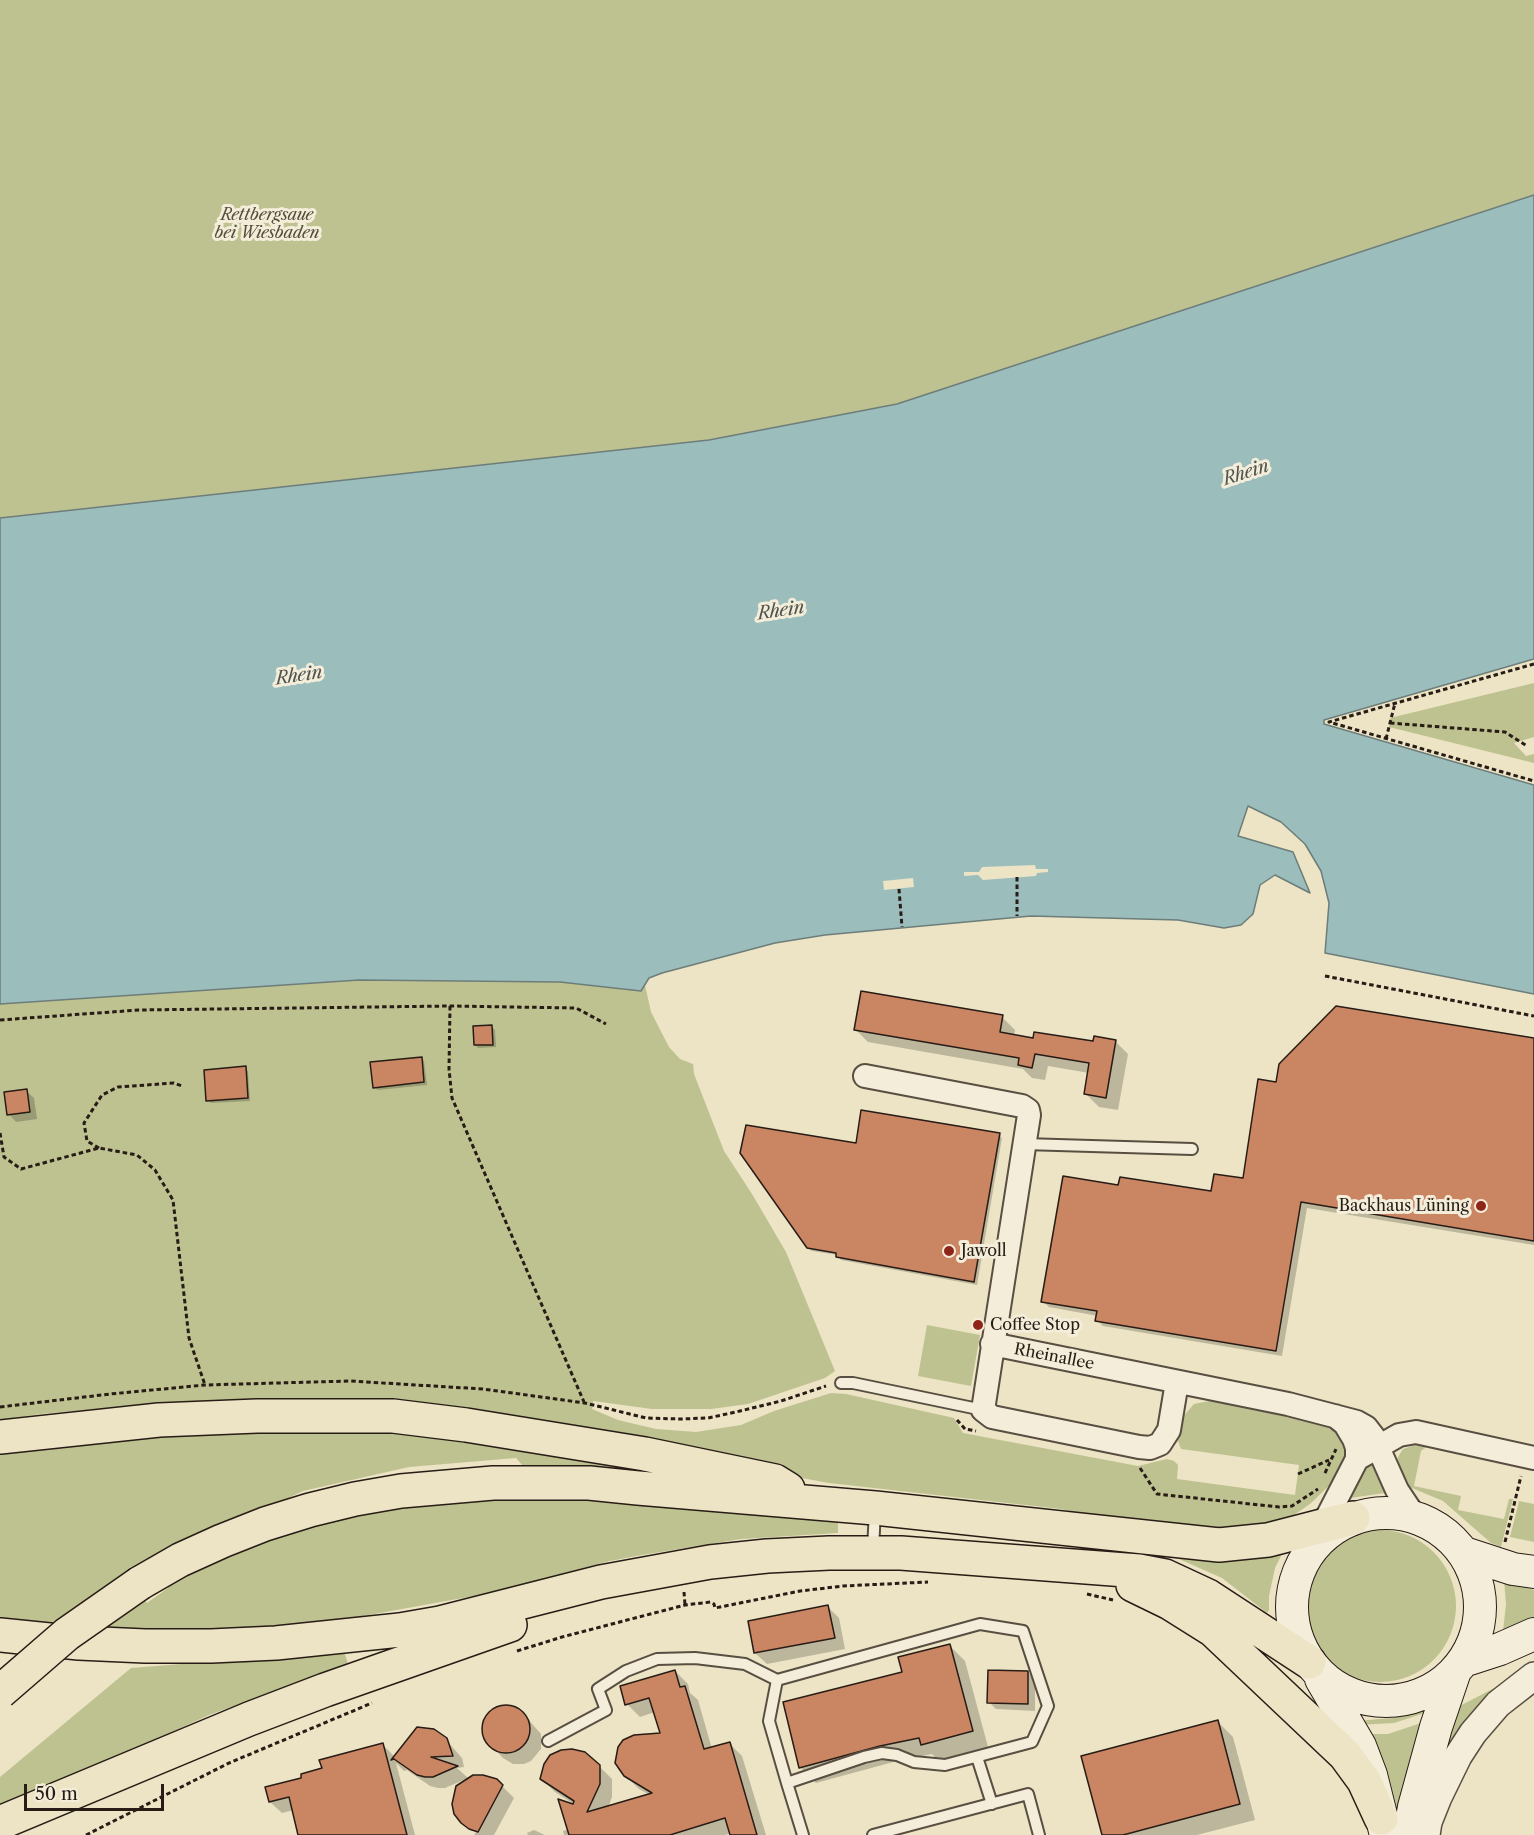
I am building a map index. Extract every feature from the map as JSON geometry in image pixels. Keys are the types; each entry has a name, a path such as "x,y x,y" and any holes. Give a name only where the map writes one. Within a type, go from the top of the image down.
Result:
{"highway":[{"path":"0,1437 159,1420 257,1416 393,1416 466,1425 700,1464 775,1481 784,1485 799,1502"},
{"path":"0,1692 67,1634 140,1583 211,1546 265,1524 310,1510 401,1491 493,1483 578,1483 875,1508 1219,1545 1268,1540 1315,1541 1353,1518"},
{"path":"0,1635 79,1643 145,1646 211,1646 342,1637 440,1623 601,1582 655,1571 751,1558 829,1553 873,1553 970,1557 1138,1571 1165,1576 1208,1596 1312,1665"},
{"path":"0,1823 129,1768 336,1686 616,1589 681,1572 751,1558"},
{"path":"1050,1564 1100,1574 1132,1585 1170,1603 1213,1630 1345,1755 1364,1781 1383,1826"}],"main road":[{"path":"1353,1518 1384,1513 1415,1517 1442,1531 1464,1553 1473,1569 1478,1588 1480,1613 1475,1638 1460,1666 1436,1727 1414,1807 1409,1835"},
{"path":"1315,1541 1295,1581 1292,1606 1295,1631 1312,1665 1360,1746 1371,1775 1383,1826"},
{"path":"1464,1553 1513,1569 1534,1572"},
{"path":"1312,1665 1329,1682 1358,1697 1384,1701 1404,1699 1435,1688 1460,1666 1534,1634"}],"street":[{"name":"Rheinallee","path":"865,1076 1022,1106 1028,1110 992,1344 1349,1419 1363,1425 1373,1436 1396,1490 1415,1517"},
{"path":"992,1344 983,1410 993,1417 1139,1448 1150,1448 1160,1444 1169,1430 1178,1382"},
{"path":"1315,1541 1356,1459 1357,1448 1354,1439 1346,1424 1334,1415"},
{"path":"1356,1459 1399,1435 1416,1432 1529,1462"},
{"path":"1426,1835 1428,1822 1438,1797 1458,1756 1473,1733 1498,1704 1534,1676"}],"lane":[{"path":"1024,1144 1192,1149"},
{"path":"841,1383 853,1383 983,1410"},
{"path":"873,1553 875,1508"},
{"path":"548,1741 606,1710 598,1689 626,1671 657,1659 696,1658 745,1664 777,1680 980,1624 1023,1631 1048,1706 1032,1742 945,1764 914,1762 897,1755 864,1756 787,1783"},
{"path":"777,1680 769,1721 803,1835"},
{"path":"977,1757 992,1804"},
{"path":"873,1835 1028,1794 1039,1835"}],"path":[{"path":"1534,664 1329,722 1534,782"},
{"path":"1386,739 1395,703"},
{"path":"1390,723 1505,732 1527,746"},
{"path":"1017,878 1017,916"},
{"path":"899,889 902,927"},
{"path":"1325,976 1534,1016"},
{"path":"0,1020 139,1010 450,1006 576,1008 606,1024"},
{"path":"450,1006 449,1068 452,1098 585,1403"},
{"path":"182,1086 174,1083 118,1087 102,1095 84,1123 87,1141 99,1148 137,1155 155,1170 173,1200 189,1338 205,1385"},
{"path":"0,1133 4,1157 21,1169 99,1148"},
{"path":"965,1429 987,1433"},
{"path":"1324,1476 1336,1449"},
{"path":"1298,1474 1331,1459"},
{"path":"1506,1540 1529,1462"},
{"path":"1138,1466 1157,1494 1285,1507 1305,1499 1322,1486"},
{"path":"508,1654 562,1637 686,1605 711,1602 715,1608 843,1586 931,1582"},
{"path":"86,1835 229,1763 378,1701"}],"green space":[{"name":"Rettbergsaue bei Wiesbaden","path":"0,0 1534,0 1534,195 897,404 709,440 0,518"},
{"path":"1534,683 1534,737 1514,743 1526,756 1534,754 1534,763 1389,727 1390,718"},
{"path":"359,980 560,982 641,991 645,985 651,1012 669,1047 680,1059 693,1064 694,1074 724,1151 786,1252 835,1371 825,1378 748,1404 711,1409 652,1409 593,1401 592,1409 618,1420 656,1429 696,1432 741,1425 774,1411 831,1393 846,1394 954,1418 963,1433 1138,1466 1167,1459 1178,1465 1177,1479 1295,1495 1299,1465 1181,1449 1177,1430 1180,1420 1194,1404 1215,1400 1328,1424 1338,1429 1349,1452 1335,1480 1310,1504 1291,1517 1263,1528 1237,1534 1128,1524 1061,1509 829,1483 366,1400 265,1398 235,1405 170,1403 40,1414 0,1420 0,1004"},
{"path":"927,1325 980,1335 971,1386 918,1376"},
{"path":"386,1425 729,1483 615,1470 523,1466 516,1458 409,1467 303,1491 214,1533 129,1579 147,1603 168,1588 168,1583 274,1537 380,1505 467,1495 577,1497 838,1519 838,1533 741,1539 642,1555 610,1561 485,1594 280,1631 156,1632 0,1621 0,1448 123,1430"},
{"path":"1418,1444 1426,1447 1421,1451 1414,1486 1461,1496 1458,1510 1504,1519 1509,1499 1513,1499 1501,1547 1491,1543 1443,1501 1412,1488 1404,1482 1396,1467 1398,1457 1403,1449"},
{"path":"1373,1458 1385,1493 1343,1499 1367,1463"},
{"path":"1519,1501 1534,1504 1534,1542 1510,1537"},
{"path":"1380,1530 1395,1531 1409,1536 1434,1552 1450,1577 1455,1591 1455,1621 1450,1635 1434,1660 1409,1676 1395,1681 1380,1682 1365,1681 1351,1676 1326,1660 1310,1635 1305,1621 1304,1606 1305,1591 1310,1577 1326,1552 1351,1536 1365,1531"},
{"path":"1285,1548 1275,1568 1267,1613 1222,1578 1179,1559 1146,1551"},
{"path":"1487,1577 1492,1579 1496,1605 1492,1637 1486,1639 1491,1615 1491,1592"},
{"path":"1504,1580 1534,1590 1534,1618 1503,1631 1506,1604"},
{"path":"344,1651 348,1664 209,1715 0,1811 0,1777 131,1668"},
{"path":"1504,1683 1438,1780 1452,1710"},
{"path":"1427,1706 1431,1711 1394,1723 1357,1725 1355,1721 1393,1718"},
{"path":"1427,1721 1399,1835 1363,1734 1388,1734"}],"water":[{"name":"Rhein","path":"1534,195 1534,659 1324,720 1324,724 1534,785 1534,994 1325,953 1329,903 1321,871 1305,844 1281,822 1248,806 1238,836 1293,852 1310,893 1275,875 1260,885 1253,914 1241,925 1224,928 1178,920 1031,916 825,935 775,943 662,973 649,978 641,991 560,982 359,980 0,1004 0,518 709,440 897,404"}],"pier":[{"path":"1035,865 1036,869 1048,869 1048,872 1037,873 1036,876 983,880 978,875 964,876 964,872 979,872 982,867"},
{"path":"913,878 914,887 884,890 883,881"}],"building":[{"path":"861,991 1003,1015 1000,1032 1033,1038 1034,1032 1093,1041 1094,1036 1116,1040 1106,1098 1084,1094 1089,1063 1035,1054 1032,1068 1018,1065 1019,1058 854,1030"},
{"path":"1336,1006 1534,1038 1534,1241 1301,1202 1276,1351 1095,1321 1097,1311 1041,1302 1063,1176 1118,1185 1120,1177 1211,1191 1214,1174 1243,1178 1258,1079 1276,1082 1279,1064"},
{"path":"492,1025 493,1045 474,1045 473,1026"},
{"path":"422,1057 424,1082 373,1088 370,1062"},
{"path":"246,1066 248,1098 206,1101 204,1070"},
{"path":"27,1089 30,1112 7,1115 4,1092"},
{"path":"861,1110 1000,1133 974,1282 836,1257 836,1253 807,1248 740,1153 746,1125 856,1143"},
{"path":"828,1605 835,1638 754,1653 748,1621"},
{"path":"950,1644 973,1731 921,1745 919,1738 880,1746 799,1768 783,1702 902,1672 898,1657"},
{"path":"675,1670 680,1687 685,1686 704,1749 730,1742 757,1835 730,1835 725,1818 670,1835 569,1835 558,1799 573,1804 574,1801 540,1779 544,1764 550,1755 561,1750 572,1749 585,1752 600,1765 600,1784 587,1812 652,1793 624,1776 615,1763 618,1747 623,1740 634,1735 660,1733 649,1698 625,1705 620,1686"},
{"path":"988,1670 1028,1671 1028,1704 987,1703"},
{"path":"501,1705 511,1705 526,1715 530,1729 529,1738 520,1749 511,1753 501,1753 486,1743 482,1734 482,1724 492,1709"},
{"path":"1218,1720 1240,1804 1123,1835 1102,1835 1081,1756"},
{"path":"417,1727 434,1729 447,1738 453,1756 431,1757 458,1766 433,1777 425,1777 417,1775 394,1759 391,1760"},
{"path":"383,1743 407,1835 298,1835 289,1797 269,1802 265,1787 301,1778 301,1774 322,1768 319,1760"},
{"path":"473,1775 497,1779 503,1785 478,1832 461,1823 454,1814 452,1804 456,1786"}],"place":[{"name":"Backhaus Lüning","path":"1481,1206"},
{"name":"Jawoll","path":"949,1251"},
{"name":"Coffee Stop","path":"978,1325"}]}
